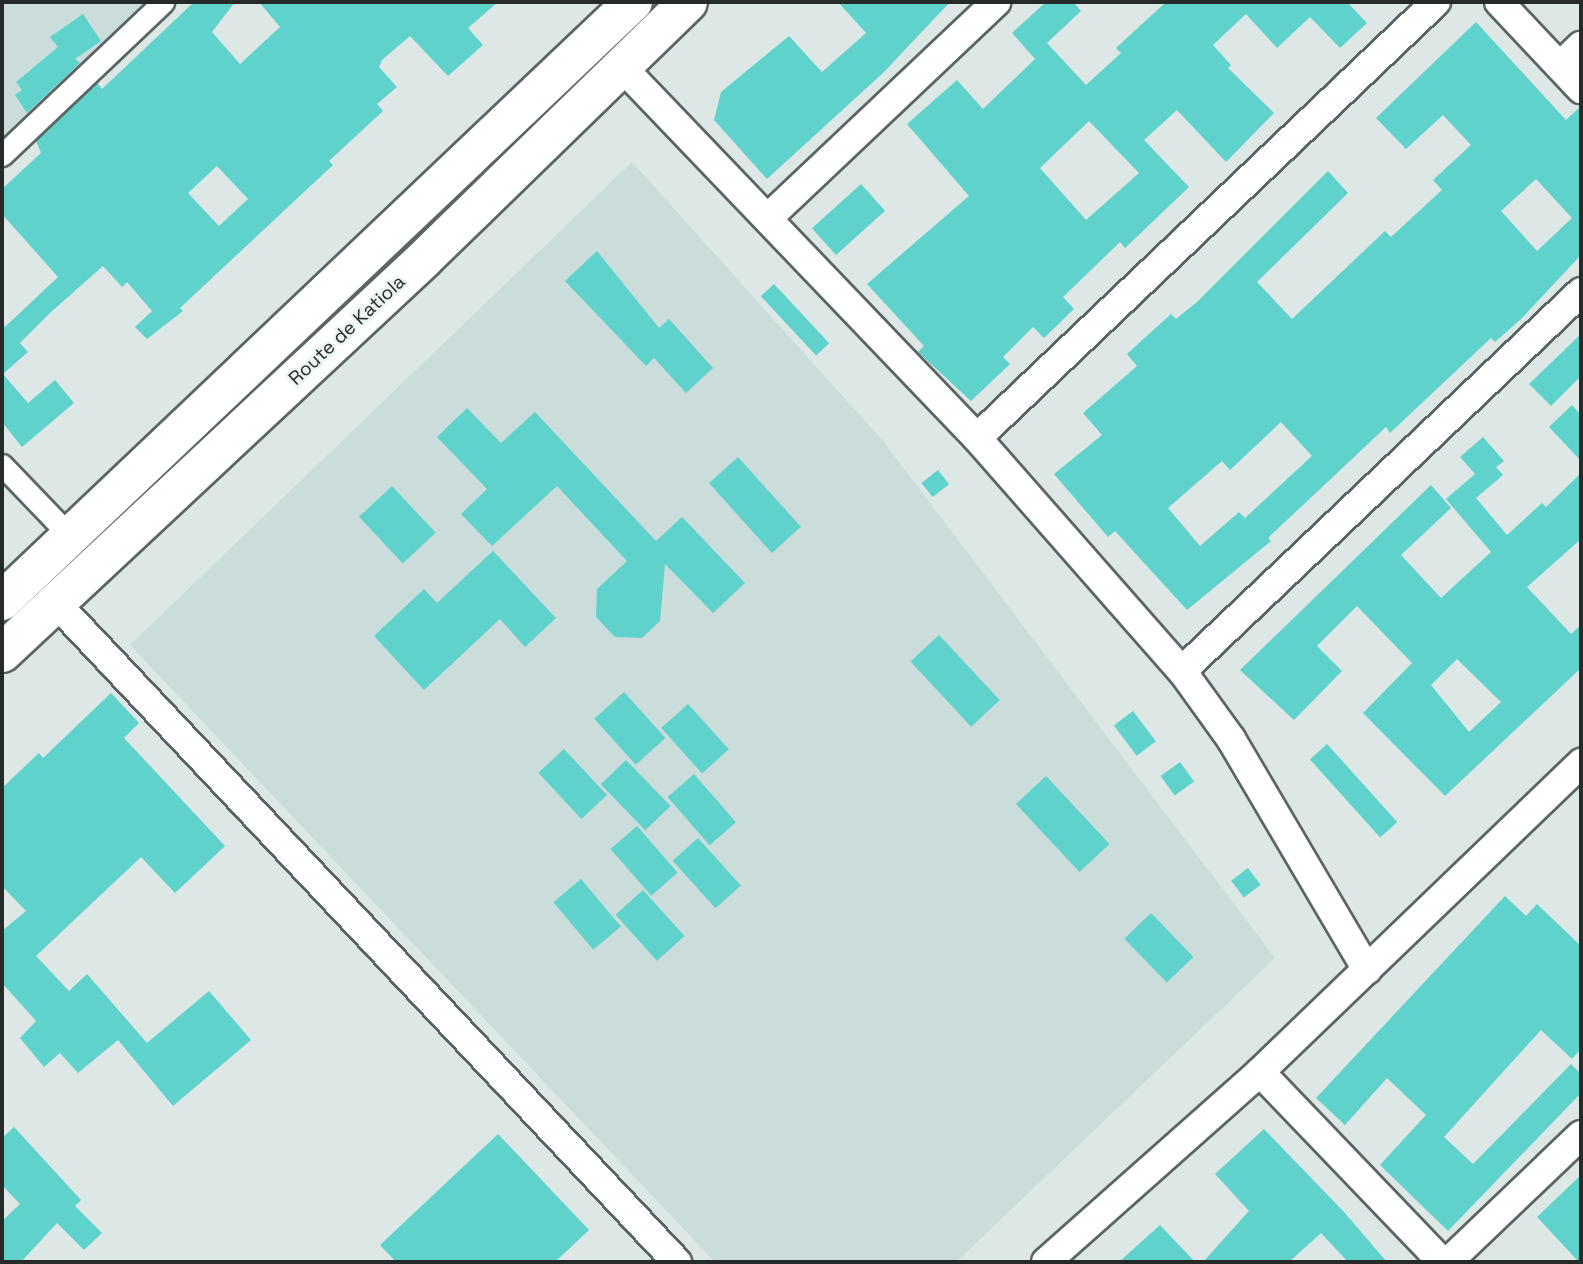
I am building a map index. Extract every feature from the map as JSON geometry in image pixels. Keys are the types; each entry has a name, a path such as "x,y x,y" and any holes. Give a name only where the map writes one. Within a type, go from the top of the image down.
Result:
{"highway":[{"name":"Route de Katiola","path":"2,653 424,259 620,65 688,2"},
{"name":"Route de Katiola","path":"2,601 618,7"}],"street":[{"path":"2,155 163,2"},
{"path":"769,218 996,2"},
{"path":"977,438 1436,2"},
{"path":"1499,2 1581,89"},
{"path":"1560,66 1581,46"},
{"path":"620,65 977,438 1182,671 1231,739 1367,970"},
{"path":"1182,671 1581,292"},
{"path":"2,464 71,537"},
{"path":"55,602 677,1262"},
{"path":"1063,1257 1367,970 1581,763"},
{"path":"1260,1072 1441,1262"},
{"path":"1448,1262 1581,1135"}],"shaded area":[{"path":"2,2 163,2 2,155"},
{"path":"632,162 883,441 1275,958 956,1262 715,1262 130,645"}],"building":[{"path":"194,2 235,2 212,32 240,64 280,27 259,2 498,2 468,28 483,45 448,76 410,36 382,60 379,67 397,87 377,104 383,111 329,161 333,165 180,308 183,311 147,339 135,327 152,311 127,282 122,287 103,266 51,312 20,343 28,352 3,374 28,403 55,380 74,403 22,447 2,422 2,323 5,327 58,277 2,214 2,189 41,153 36,141 97,83 102,89","holes":["217,166 248,199 219,226 188,193"]},
{"path":"838,2 950,2 884,72 767,179 714,120 721,92 789,36 822,72 866,33"},
{"path":"1046,2 1073,2 1081,11 1047,43 1086,85 1121,53 1116,48 1166,2 1347,2 1367,23 1340,48 1310,17 1277,48 1246,14 1213,45 1231,65 1228,68 1274,113 1226,162 1177,110 1144,140 1189,187 1125,248 1120,242 1063,297 1074,309 1044,338 1033,327 1003,357 1010,364 971,401 918,352 924,346 867,284 969,196 907,124 957,80 983,109 1035,59 1012,33","holes":["1089,121 1139,173 1086,220 1040,168"]},
{"path":"83,14 101,41 75,59 80,63 27,113 15,95 22,90 16,82 58,47 50,37"},
{"path":"1476,22 1566,120 1581,106 1581,255 1521,319 1495,342 1491,338 1390,433 1386,427 1268,538 1271,541 1187,610 1115,531 1108,537 1054,474 1102,435 1083,413 1137,366 1127,354 1171,314 1176,319 1197,302 1328,171 1348,193 1257,282 1292,319 1385,231 1391,237 1442,190 1433,180 1471,145 1443,115 1406,149 1376,118","holes":["1536,179 1572,218 1537,251 1501,211","1281,422 1312,456 1245,518 1239,512 1200,546 1168,508 1222,461 1230,470"]},
{"path":"861,184 885,211 836,255 812,228"},
{"path":"597,251 659,328 669,319 713,368 686,393 654,358 646,366 565,281"},
{"path":"774,284 829,343 816,356 761,296"},
{"path":"1581,334 1581,376 1551,406 1529,384"},
{"path":"1572,405 1581,415 1581,461 1549,427"},
{"path":"467,408 501,443 535,412 656,541 682,517 745,583 713,613 665,564 660,621 642,638 615,637 596,617 597,589 627,561 557,486 492,546 461,514 487,489 437,437"},
{"path":"1483,437 1504,461 1496,467 1503,475 1476,498 1507,535 1542,503 1546,507 1581,473 1581,539 1527,587 1571,634 1581,625 1581,668 1445,796 1363,713 1412,663 1357,606 1317,646 1342,671 1294,720 1240,670 1431,485 1451,508 1401,555 1441,598 1491,552 1446,499 1475,474 1460,457","holes":["1457,659 1501,702 1469,732 1431,685"]},
{"path":"738,457 801,527 772,553 709,483"},
{"path":"938,470 949,484 933,497 921,483"},
{"path":"392,486 436,533 403,563 359,517"},
{"path":"493,551 556,618 525,647 500,619 424,690 374,636 424,589 437,603"},
{"path":"939,635 1000,700 971,727 910,662"},
{"path":"624,692 665,738 636,765 594,719"},
{"path":"111,693 139,723 124,738 225,846 175,893 141,857 36,956 69,991 87,974 147,1043 209,991 251,1040 173,1106 118,1040 78,1073 60,1053 44,1067 20,1038 36,1021 2,983 2,931 26,911 2,886 2,788 39,753 43,758"},
{"path":"688,704 729,749 702,773 661,728"},
{"path":"1133,711 1156,741 1137,756 1114,725"},
{"path":"1327,744 1397,822 1380,837 1310,759"},
{"path":"564,749 607,795 581,819 538,773"},
{"path":"626,760 670,806 645,830 601,784"},
{"path":"1180,762 1194,781 1175,796 1161,776"},
{"path":"694,774 736,822 710,845 668,797"},
{"path":"1046,776 1109,844 1079,872 1016,804"},
{"path":"637,826 678,873 651,896 611,849"},
{"path":"698,838 741,886 716,908 673,861"},
{"path":"1248,868 1261,885 1244,897 1231,881"},
{"path":"581,879 621,926 593,950 553,902"},
{"path":"643,890 684,936 657,961 616,915"},
{"path":"1505,896 1526,916 1537,904 1581,946 1581,1049 1572,1059 1541,1030 1444,1137 1473,1164 1571,1064 1581,1074 1581,1093 1448,1231 1380,1165 1426,1115 1387,1078 1345,1125 1316,1098"},
{"path":"1151,913 1193,957 1167,983 1124,939"},
{"path":"14,1127 81,1200 75,1206 102,1233 84,1250 57,1223 21,1262 2,1262 2,1221 20,1204 2,1185 2,1138"},
{"path":"1264,1129 1344,1212 1387,1262 1348,1262 1321,1233 1289,1262 1203,1262 1249,1211 1215,1174"},
{"path":"498,1134 589,1230 555,1262 396,1262 380,1245"},
{"path":"1581,1175 1581,1262 1579,1262 1537,1217"},
{"path":"1160,1225 1195,1262 1119,1262"}]}
